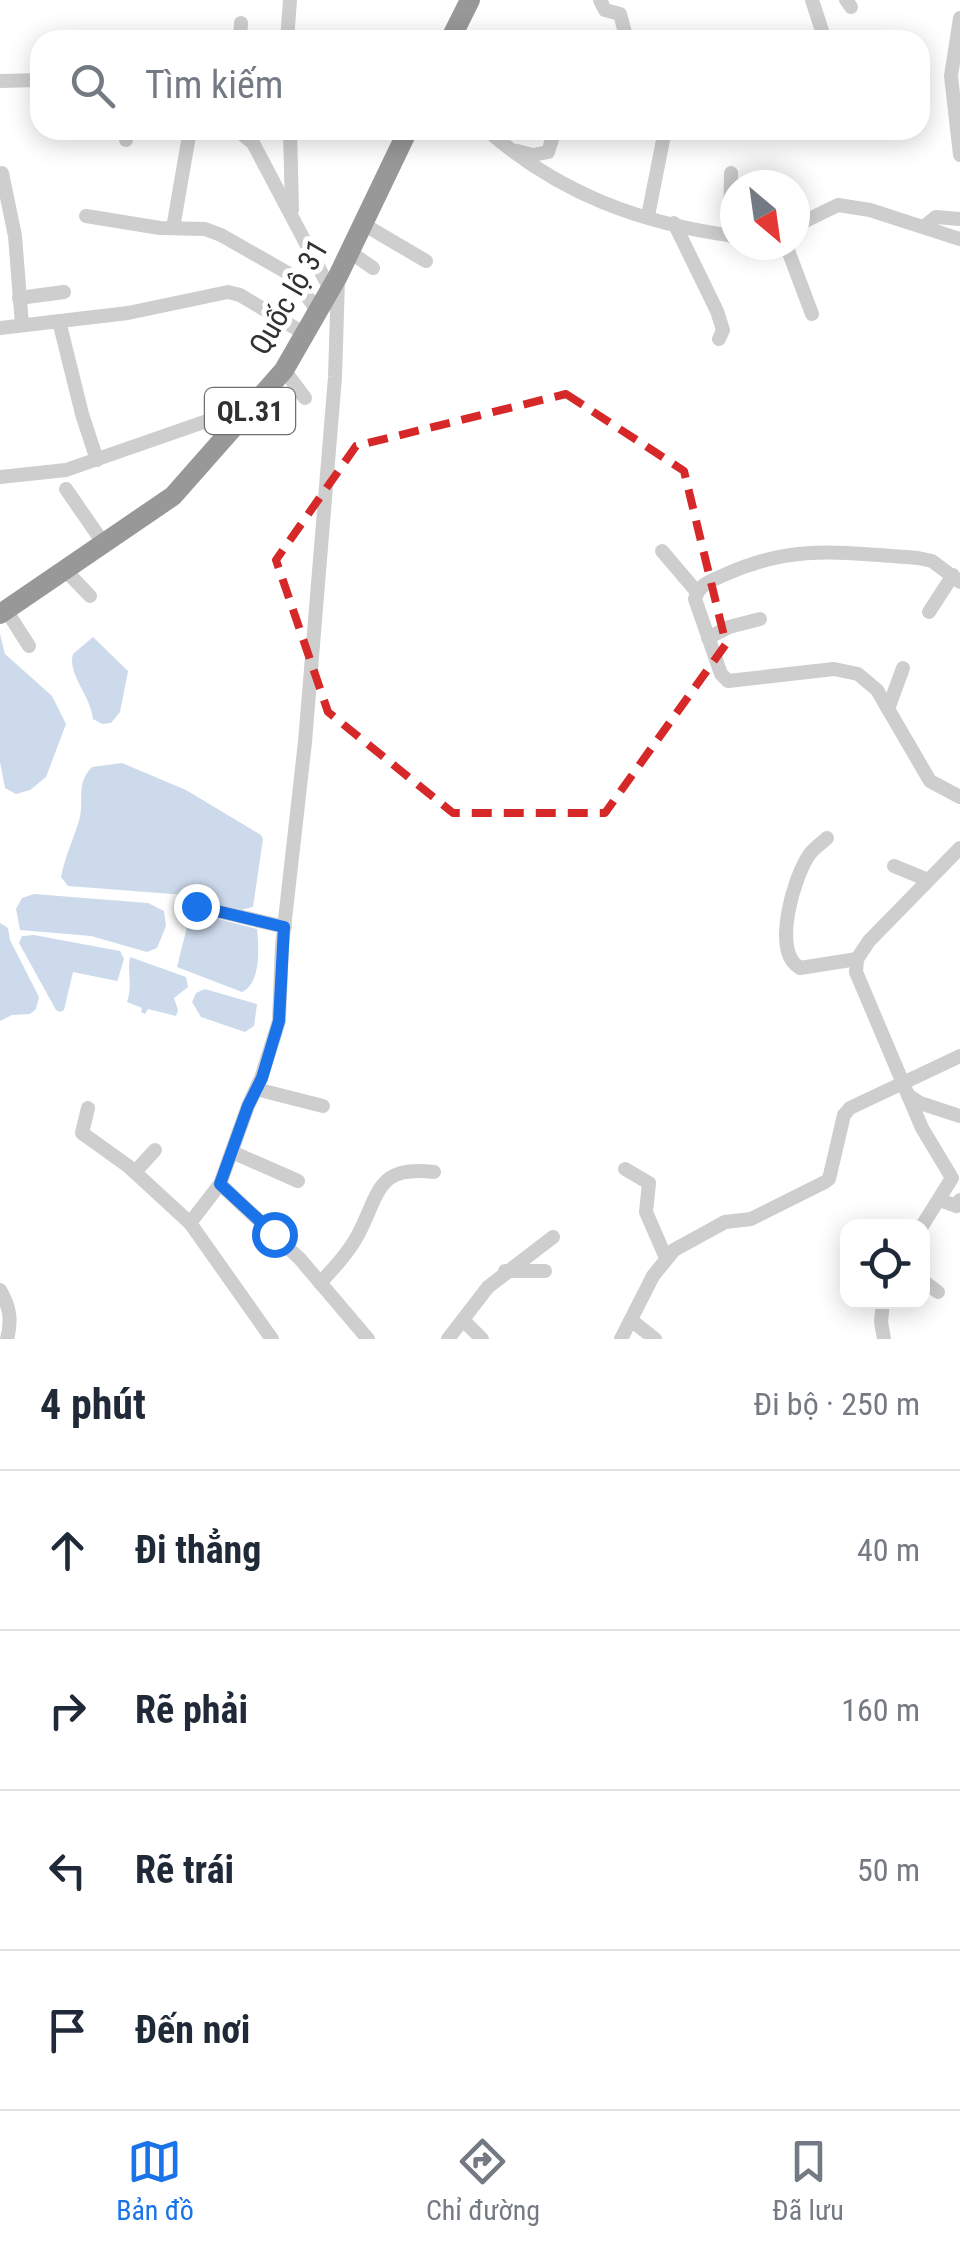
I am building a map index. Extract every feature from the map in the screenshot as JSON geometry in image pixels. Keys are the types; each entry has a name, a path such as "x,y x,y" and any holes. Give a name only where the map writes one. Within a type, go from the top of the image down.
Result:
{"highway":[{"path":"455,30 470,0"},
{"name":"Quốc lộ 31","path":"3,612 172,496 256,404 284,370 318,312 403,140"}],"street":[{"path":"288,30 290,0"},
{"path":"600,0 605,10 620,14 624,30"},
{"path":"812,0 822,30"},
{"path":"960,18 950,76 960,154"},
{"path":"241,23 241,30"},
{"path":"0,81 30,80"},
{"path":"172,228 188,140"},
{"path":"190,1223 220,1184 279,1021 284,927 334,377 334,282 249,140"},
{"path":"290,140 292,216"},
{"path":"498,140 540,172 590,200 720,233"},
{"path":"507,148 542,155 554,140"},
{"path":"648,216 663,140"},
{"path":"2,173 16,236 22,325"},
{"path":"810,218 838,204 960,239"},
{"path":"86,216 205,229 293,276 318,312"},
{"path":"924,226 936,217 960,219"},
{"path":"674,223 717,311 723,330 719,338"},
{"path":"363,224 426,261"},
{"path":"350,252 372,268"},
{"path":"792,260 812,314"},
{"path":"19,298 64,292"},
{"path":"0,328 128,313 228,292 240,295 305,334"},
{"path":"58,321 98,460"},
{"path":"284,370 305,398"},
{"path":"0,477 66,470 256,404"},
{"path":"66,490 104,544"},
{"path":"662,551 696,592 697,610 721,674 728,681 815,670 848,670 867,680 888,708 930,781 960,797"},
{"path":"696,592 703,585 771,556 823,551 918,558 932,561 956,579 928,612"},
{"path":"66,571 90,596"},
{"path":"3,612 29,646"},
{"path":"708,638 729,627 760,619"},
{"path":"888,708 903,668"},
{"path":"827,838 809,855 792,897 786,917 788,956 800,968 857,959"},
{"path":"927,1219 952,1178 951,1172 922,1128 856,972 857,959 869,941 960,848"},
{"path":"894,866 928,880"},
{"path":"196,906 284,927"},
{"path":"622,1339 666,1258 712,1228 740,1218 751,1219 828,1180 844,1116 867,1097 905,1089 960,1056"},
{"path":"256,1089 322,1106"},
{"path":"905,1089 920,1102 960,1116"},
{"path":"88,1108 82,1133 136,1172 190,1223 272,1339"},
{"path":"136,1172 156,1150"},
{"path":"232,1152 298,1181"},
{"path":"625,1168 649,1182 646,1212 666,1258"},
{"path":"320,1282 344,1258 384,1183 407,1169 434,1172"},
{"path":"220,1184 300,1259 368,1339"},
{"path":"940,1200 956,1206 960,1200"},
{"path":"448,1339 488,1286 553,1236"},
{"path":"504,1271 545,1270"},
{"path":"930,1286 938,1292"},
{"path":"0,1290 11,1324 7,1339"},
{"path":"882,1309 884,1339"},
{"path":"463,1320 482,1339"},
{"path":"631,1320 655,1339"}],"highlighted area":[{"path":"566,394 684,471 726,644 605,813 453,813 328,712 276,560 356,446"}],"water":[{"path":"0,634 5,654 52,696 66,724 46,777 30,790 16,794 5,788 0,762"},
{"path":"93,637 128,671 120,712 111,723 93,719 73,669 73,654"},
{"path":"122,763 186,790 261,835 253,907 241,910 185,895 68,886 61,877 81,814 82,786 87,773 92,767"},
{"path":"34,894 148,903 164,911 166,926 157,948 147,952 91,936 20,930 16,909 22,898"},
{"path":"203,915 257,929 256,973 242,992 177,967 189,919"},
{"path":"0,923 8,928 10,940 39,997 30,1014 12,1015 0,1021"},
{"path":"22,936 120,951 124,959 117,981 73,972 64,1010 56,1010 19,943"},
{"path":"130,957 186,977 188,987 174,998 176,1016 148,1009 145,1014 142,1008 127,1002"},
{"path":"205,989 257,1004 254,1026 245,1032 201,1017 192,1002 196,993"}],"route":[{"path":"196,906 284,927 279,1021 262,1078 220,1184 274,1234"}]}
